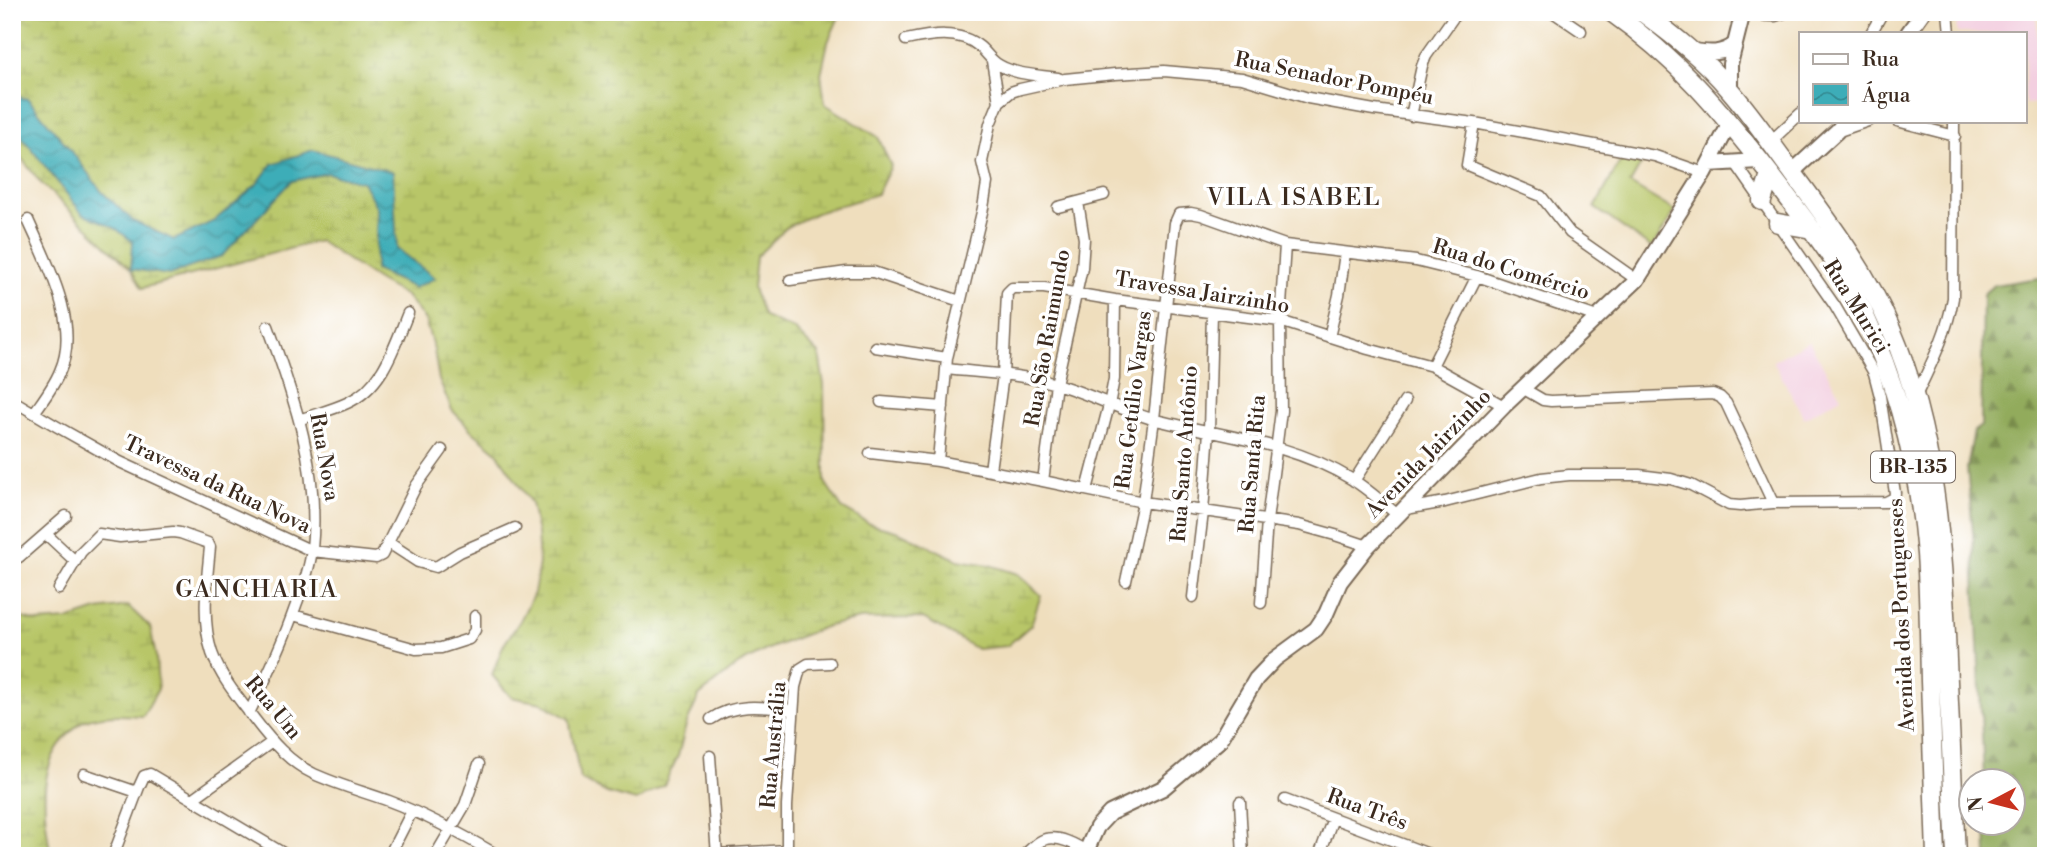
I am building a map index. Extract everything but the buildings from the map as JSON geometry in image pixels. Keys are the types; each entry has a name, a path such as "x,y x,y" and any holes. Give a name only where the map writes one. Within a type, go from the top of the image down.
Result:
{"highway":[{"name":"Avenida dos Portugueses","path":"1611,12 1667,55 1699,86 1812,229 1828,251 1863,313 1894,388 1909,446 1922,521 1927,586 1936,856"},
{"name":"Avenida dos Portugueses","path":"1642,12 1692,51 1730,90 1828,220 1869,284 1892,330 1915,398 1933,475 1940,526 1955,851"},
{"path":"1762,201 1765,168"},
{"path":"1778,223 1812,229"},
{"path":"1874,373 1894,388"},
{"path":"1931,727 1940,768 1944,771 1952,770"},
{"path":"1934,802 1943,801 1946,804 1955,851"}],"street":[{"path":"1411,116 1426,56 1457,12"},
{"path":"1553,12 1581,31"},
{"path":"1730,90 1730,64 1743,14 1775,16 1787,12"},
{"path":"1872,32 1883,12"},
{"path":"1909,32 1923,12"},
{"path":"1948,12 1950,32"},
{"path":"906,40 943,35 966,38 983,49 992,61 999,102 990,124 982,162 987,183 983,208 947,358 938,461"},
{"path":"1692,51 1721,52 1735,44"},
{"path":"992,61 1015,71 1065,79"},
{"name":"Rua Senador Pompéu","path":"999,102 1011,92 1065,79 1164,71 1242,78 1308,98 1474,124 1655,156 1706,168"},
{"path":"1770,142 1799,115"},
{"path":"1792,172 1841,126 1863,122"},
{"path":"1901,122 1955,136"},
{"path":"1915,398 1939,348 1950,319 1953,298 1954,122"},
{"name":"Avenida Jairzinho","path":"870,453 938,461 1143,502 1299,525 1368,546 1450,460 1637,280 1706,168 1730,123"},
{"path":"1474,124 1467,165 1541,196 1570,233 1637,280"},
{"path":"1706,168 1734,162 1765,168"},
{"name":"Rua Murici","path":"1734,162 1813,273 1853,334 1874,373 1895,493 1894,498 1886,502 1773,503"},
{"path":"1058,206 1104,195"},
{"name":"Rua São Raimundo","path":"1043,481 1056,384 1082,268 1084,239 1078,202"},
{"name":"Rua do Comércio","path":"1175,223 1179,214 1191,213 1285,245 1416,261 1477,276 1597,317"},
{"path":"28,220 45,257 67,329 67,346 60,372 34,413"},
{"name":"Rua Getúlio Vargas","path":"1126,581 1143,502 1175,223"},
{"name":"Rua Santa Rita","path":"1261,603 1267,521 1280,411 1280,321 1285,245"},
{"path":"1329,337 1345,253"},
{"path":"790,280 847,272 873,272 960,301"},
{"path":"1432,366 1477,276"},
{"name":"Travessa Jairzinho","path":"1003,374 1007,293 1009,289 1019,287 1280,321 1432,366 1504,407"},
{"path":"1087,490 1114,379 1115,300"},
{"path":"299,420 346,404 376,382 408,313"},
{"name":"Rua Santo Antônio","path":"1193,597 1209,431 1212,313"},
{"name":"Rua Nova","path":"249,713 273,665 293,615 312,551 314,509 308,456 288,381 268,326"},
{"path":"875,347 947,358"},
{"path":"946,369 1003,374 1056,384 1154,419 1277,446 1330,468 1403,512 1541,478 1569,475 1628,475 1671,480 1691,485 1729,505 1773,503 1727,403 1720,397 1713,394 1551,401 1543,400 1524,389"},
{"path":"990,470 1003,374"},
{"name":"Travessa da Rua Nova","path":"12,400 120,462 312,551 376,558 382,555 389,543"},
{"path":"1354,481 1405,401"},
{"path":"881,402 943,407"},
{"path":"442,450 416,486 389,543 418,562 436,567 460,552 515,528"},
{"path":"19,557 66,516"},
{"name":"Rua Um","path":"75,561 99,534 120,537 173,532 205,541 210,547 207,614 212,651 227,682 272,742 313,774 412,811 499,856"},
{"path":"46,534 75,561 59,589"},
{"path":"1023,856 1043,840 1052,838 1063,840 1087,854 1097,827 1110,813 1163,788 1220,740 1255,679 1275,659 1316,629 1340,582 1368,546"},
{"path":"293,615 416,649 441,648 468,639 475,630 475,615"},
{"name":"Rua Austrália","path":"787,853 787,806 795,687 800,669 808,664 830,663"},
{"path":"711,719 735,707 792,710"},
{"path":"194,798 272,742"},
{"path":"710,756 717,855"},
{"path":"435,856 465,805 479,764"},
{"path":"84,774 137,792"},
{"path":"113,856 144,776 150,774 288,856"},
{"name":"Rua Três","path":"1285,800 1434,856"},
{"path":"1240,802 1243,856"},
{"path":"389,856 412,811"},
{"path":"1319,856 1333,818"},
{"path":"668,856 787,853"}],"shaded area":[{"path":"1956,12 2036,12 2041,103 2026,104 2026,32 1957,32"},
{"path":"1809,341 1841,397 1804,418 1773,361"}],"green space":[{"path":"12,12 841,12 828,42 821,74 825,104 878,137 891,166 877,194 816,213 787,227 756,257 753,289 764,317 795,330 819,354 824,385 825,482 842,508 870,524 899,532 958,560 989,565 1018,574 1041,595 1031,625 1007,646 977,649 923,618 860,619 827,626 768,649 739,664 699,696 686,725 678,756 664,785 636,801 607,793 580,779 569,719 542,703 511,697 492,675 503,646 534,593 539,563 537,533 531,503 496,451 452,410 439,380 425,320 406,296 319,241 142,288 131,269 40,182 12,146"},
{"path":"1624,154 1645,157 1630,184 1675,211 1652,248 1595,208"},
{"path":"2046,277 2046,856 1987,856 1986,836 2026,836 2026,766 1983,766 1973,532 1967,468 1974,431 1981,426 1983,294 1994,285"},
{"path":"128,606 150,627 156,657 158,689 143,716 113,715 90,718 81,722 67,736 57,748 46,777 46,825 51,856 12,856 12,615 37,622 67,620 97,610"}],"water":[{"path":"12,95 28,99 102,192 133,221 174,240 214,221 256,185 272,164 313,150 393,172 397,249 435,278 414,288 375,270 377,208 363,182 327,173 292,181 222,256 169,275 131,269 133,242 115,228 82,213 18,132 12,132"}],"district":[{"name":"VILA ISABEL","path":"1294,198"},
{"name":"GANCHARIA","path":"257,590"}]}
